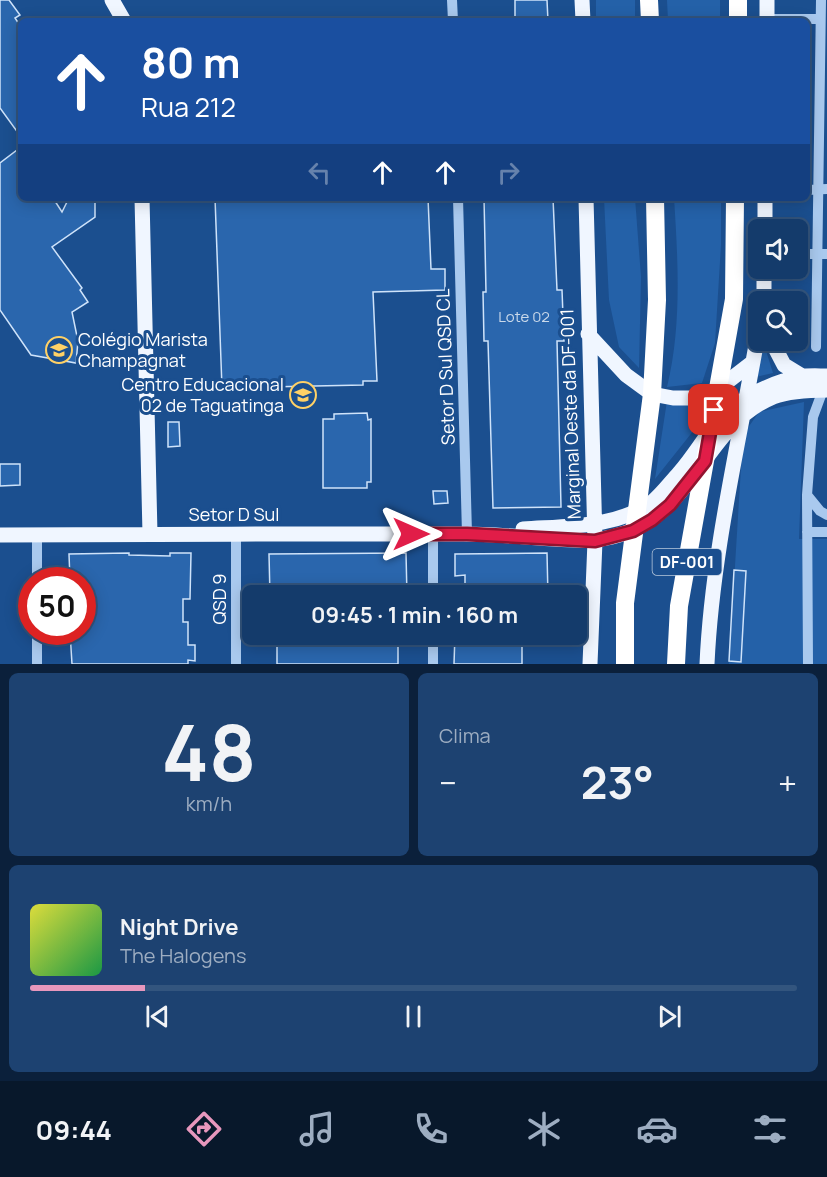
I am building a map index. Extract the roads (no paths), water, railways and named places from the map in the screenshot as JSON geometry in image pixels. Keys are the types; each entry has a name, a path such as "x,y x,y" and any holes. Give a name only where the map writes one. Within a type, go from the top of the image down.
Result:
{"highway":[{"path":"649,0 650,18"},
{"path":"738,0 738,18"},
{"name":"DF-001","path":"625,664 624,603 652,394 657,300 655,201"},
{"name":"DF-001","path":"676,664 679,606 734,298 735,201"}],"main road":[{"path":"112,0 122,18"},
{"path":"582,0 583,18"},
{"path":"767,0 767,18"},
{"path":"142,201 150,534"},
{"name":"Marginal Oeste da DF-001","path":"586,201 595,523 590,664"},
{"path":"765,201 765,219"},
{"path":"588,334 626,375 652,394 673,398 693,398 718,389 753,362"},
{"path":"707,664 708,634 714,593 741,419 755,351"},
{"path":"777,351 784,365 802,376 826,385"},
{"path":"636,512 652,502 664,489 710,431 732,408 764,389 802,376"},
{"path":"741,419 775,397 826,385"},
{"name":"Setor D Sul","path":"0,535 467,534 595,541 633,531 652,520 670,505 741,419"},
{"name":"Setor D Sul","path":"467,534 595,523 636,512"}],"street":[{"path":"452,0 453,18"},
{"path":"816,347 822,254 817,189 821,0"},
{"path":"810,19 820,19"},
{"name":"Setor D Sul QSD CL","path":"458,201 467,534"},
{"path":"808,664 807,495 813,417 826,385"},
{"path":"807,495 820,511 827,515"},
{"path":"807,532 827,532"},
{"path":"433,534 433,585"},
{"path":"37,535 37,567"},
{"name":"QSD 9","path":"236,535 236,664"},
{"path":"37,645 37,664"},
{"path":"433,645 433,664"}],"place":[{"name":"Colégio Marista Champagnat","path":"59,350"},
{"name":"Centro Educacional 02 de Taguatinga","path":"303,395"}]}
